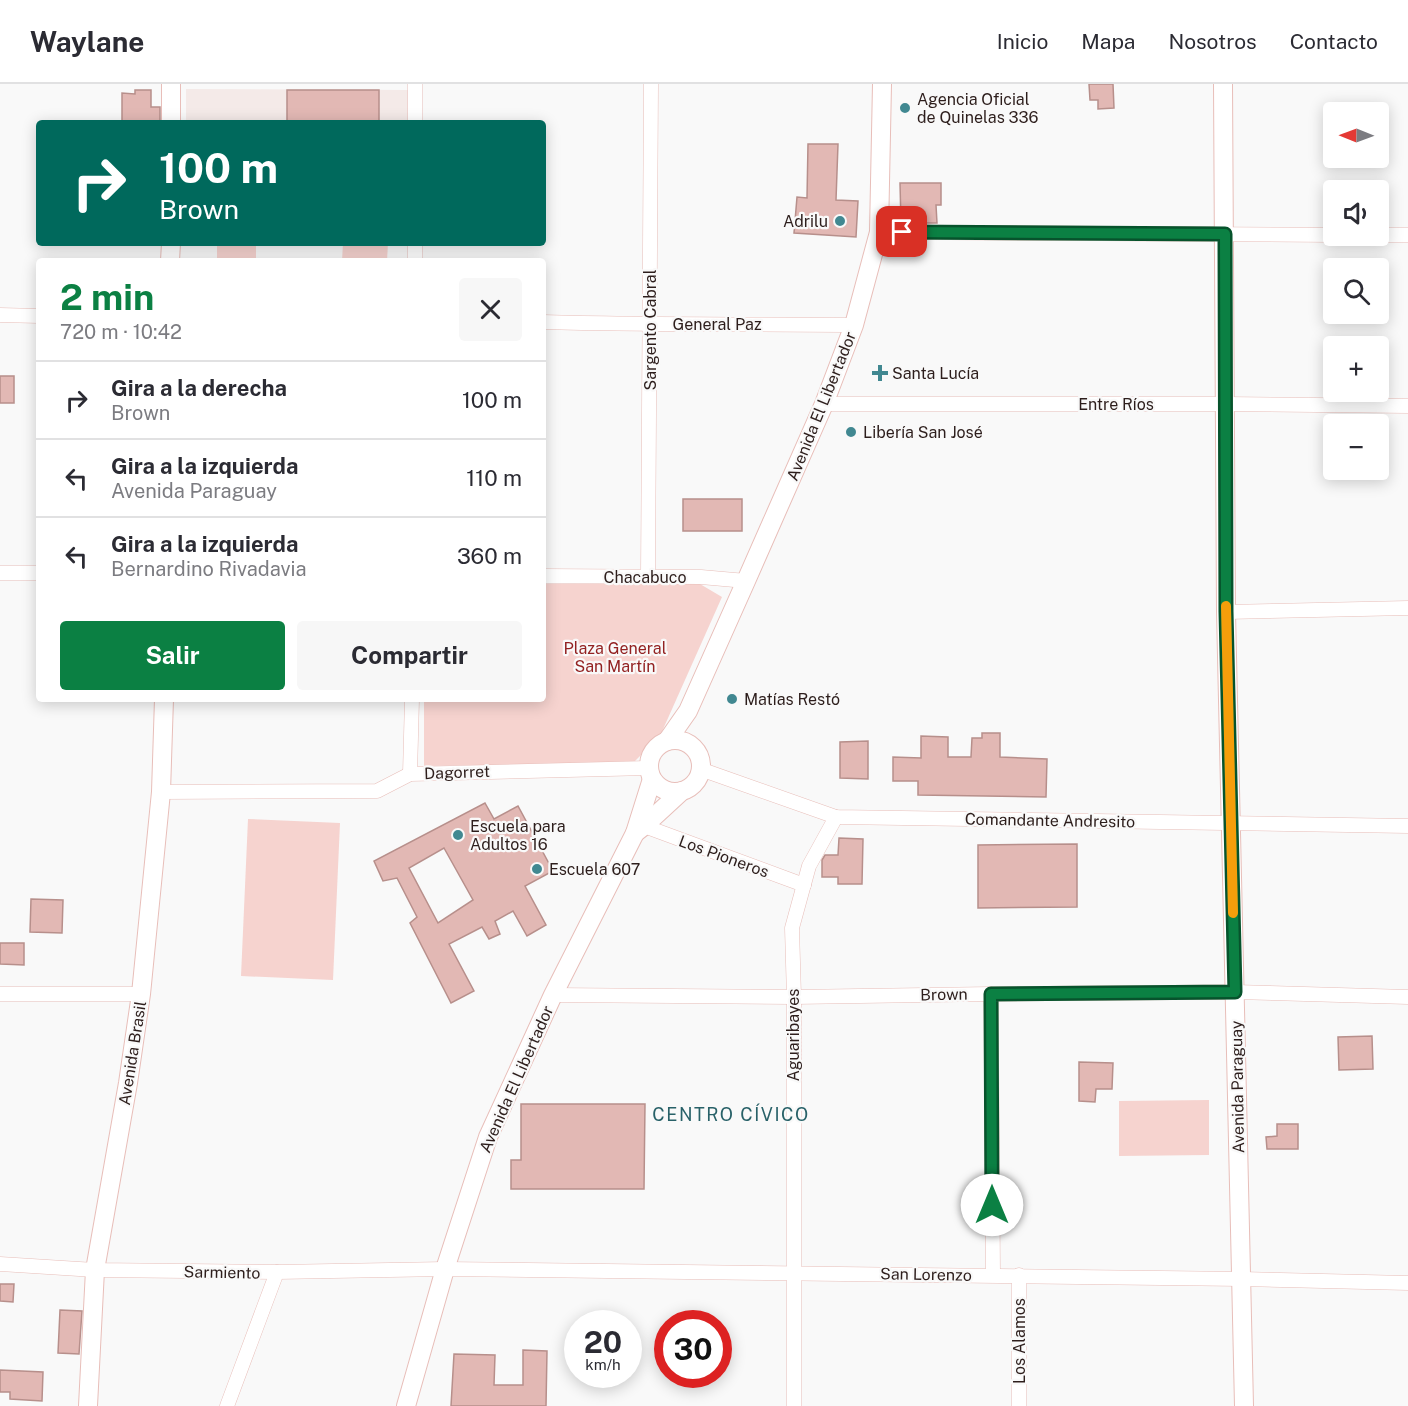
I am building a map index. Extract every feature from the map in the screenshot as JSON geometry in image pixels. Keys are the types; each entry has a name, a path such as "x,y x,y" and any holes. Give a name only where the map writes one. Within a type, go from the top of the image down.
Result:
{"main road":[{"path":"171,84 171,120"},
{"name":"Avenida El Libertador","path":"667,741 688,711 824,404 854,325 879,232 882,84"},
{"name":"Avenida Paraguay","path":"1223,84 1226,612 1244,1406"},
{"name":"Avenida Brasil","path":"88,1406 95,1270 128,1083 141,994 161,792 164,702"},
{"name":"Avenida El Libertador","path":"688,711 689,744"},
{"path":"678,740 689,744 697,753 701,764 699,776 692,786 682,791 670,792 660,788 650,774 650,757 657,747 667,741 678,740"},
{"name":"Avenida El Libertador","path":"406,1406 445,1269 488,1137 553,995 639,829 650,774"},
{"name":"Avenida El Libertador","path":"639,829 682,791"}],"street":[{"path":"415,84 415,120"},
{"name":"Sargento Cabral","path":"648,577 651,84"},
{"path":"879,232 1323,235"},
{"path":"1389,235 1408,236"},
{"path":"0,315 36,316"},
{"name":"General Paz","path":"546,322 650,325 854,325"},
{"name":"Entre Ríos","path":"824,404 1408,406"},
{"path":"0,573 36,573"},
{"name":"Chacabuco","path":"546,576 701,577 746,581"},
{"path":"1226,612 1408,608"},
{"path":"410,774 412,702"},
{"name":"Comandante Andresito","path":"700,769 836,817 1408,826"},
{"name":"Dagorret","path":"161,792 377,790 410,774 650,774"},
{"name":"Aguaribayes","path":"794,1406 792,928 809,866 836,817"},
{"name":"Los Pioneros","path":"639,829 804,885"},
{"name":"Brown","path":"553,995 794,997 1235,992 1408,997"},
{"path":"0,994 141,994"},
{"path":"991,994 993,1275"},
{"name":"Sarmiento","path":"0,1264 95,1270 277,1272 445,1269"},
{"name":"San Lorenzo","path":"445,1269 1242,1278 1408,1283"},
{"path":"227,1406 277,1272"},
{"name":"Los Alamos","path":"1019,1275 1019,1406"}],"shaded area":[{"path":"186,89 409,90 408,120 186,120"}],"green space":[{"path":"217,246 256,246 256,258 217,258"},
{"path":"343,246 388,246 387,258 342,258"},
{"name":"Plaza General San Martín","path":"546,584 700,584 722,597 660,736 633,763 424,766 424,702 546,702"},
{"path":"248,819 340,823 333,980 241,976"},
{"path":"1209,1100 1209,1155 1119,1156 1119,1101"}],"building":[{"path":"1089,84 1113,84 1114,108 1098,109 1098,100 1090,100"},
{"path":"135,90 151,90 151,107 160,107 160,120 122,120 122,93 135,94"},
{"path":"287,90 379,90 379,120 287,120"},
{"path":"808,144 838,144 836,200 858,201 856,237 794,233 797,197 807,198"},
{"path":"900,183 941,183 941,205 936,205 937,223 901,223"},
{"path":"0,376 14,376 14,403 0,403"},
{"path":"683,499 742,499 742,531 683,531"},
{"path":"982,733 1000,733 1000,757 1047,759 1046,797 918,795 918,781 893,781 893,757 921,758 921,736 948,737 948,757 971,757 972,738 982,738"},
{"path":"868,741 868,779 840,778 840,742"},
{"path":"485,803 494,819 518,806 553,871 525,886 546,925 527,936 513,911 495,921 500,934 489,939 482,927 449,944 474,991 451,1003 410,923 417,917 397,878 383,881 374,861","holes":["444,848 473,900 438,923 409,868"]},
{"path":"839,838 863,839 862,884 838,884 838,877 822,877 822,860 825,855 838,855"},
{"path":"1077,844 1077,907 978,908 978,845"},
{"path":"31,899 63,900 62,933 30,932"},
{"path":"0,943 24,943 24,965 0,964"},
{"path":"1372,1036 1373,1069 1339,1070 1338,1037"},
{"path":"1079,1062 1113,1063 1112,1089 1096,1089 1095,1102 1079,1101"},
{"path":"521,1104 645,1104 644,1189 511,1189 511,1160 521,1160"},
{"path":"1277,1124 1298,1124 1298,1149 1267,1149 1266,1137 1277,1136"},
{"path":"0,1284 14,1284 13,1302 0,1301"},
{"path":"60,1310 82,1311 79,1354 58,1353"},
{"path":"523,1350 547,1351 546,1406 451,1406 454,1354 495,1355 494,1385 523,1385"},
{"path":"0,1370 43,1372 42,1401 10,1399 10,1392 0,1392"}],"slow traffic":[{"path":"1226,606 1233,913"}],"place":[{"name":"Agencia Oficial de Quinelas 336","path":"905,108"},
{"name":"Adrilu","path":"840,221"},
{"name":"Santa Lucía","path":"880,373"},
{"name":"Libería San José","path":"851,432"},
{"name":"Matías Restó","path":"732,699"},
{"name":"Escuela para Adultos 16","path":"458,835"},
{"name":"Escuela 607","path":"537,869"}],"district":[{"name":"CENTRO CÍVICO","path":"731,1115"}],"route":[{"path":"902,232 1225,234 1226,612 1235,992 991,994 992,1205"}]}
